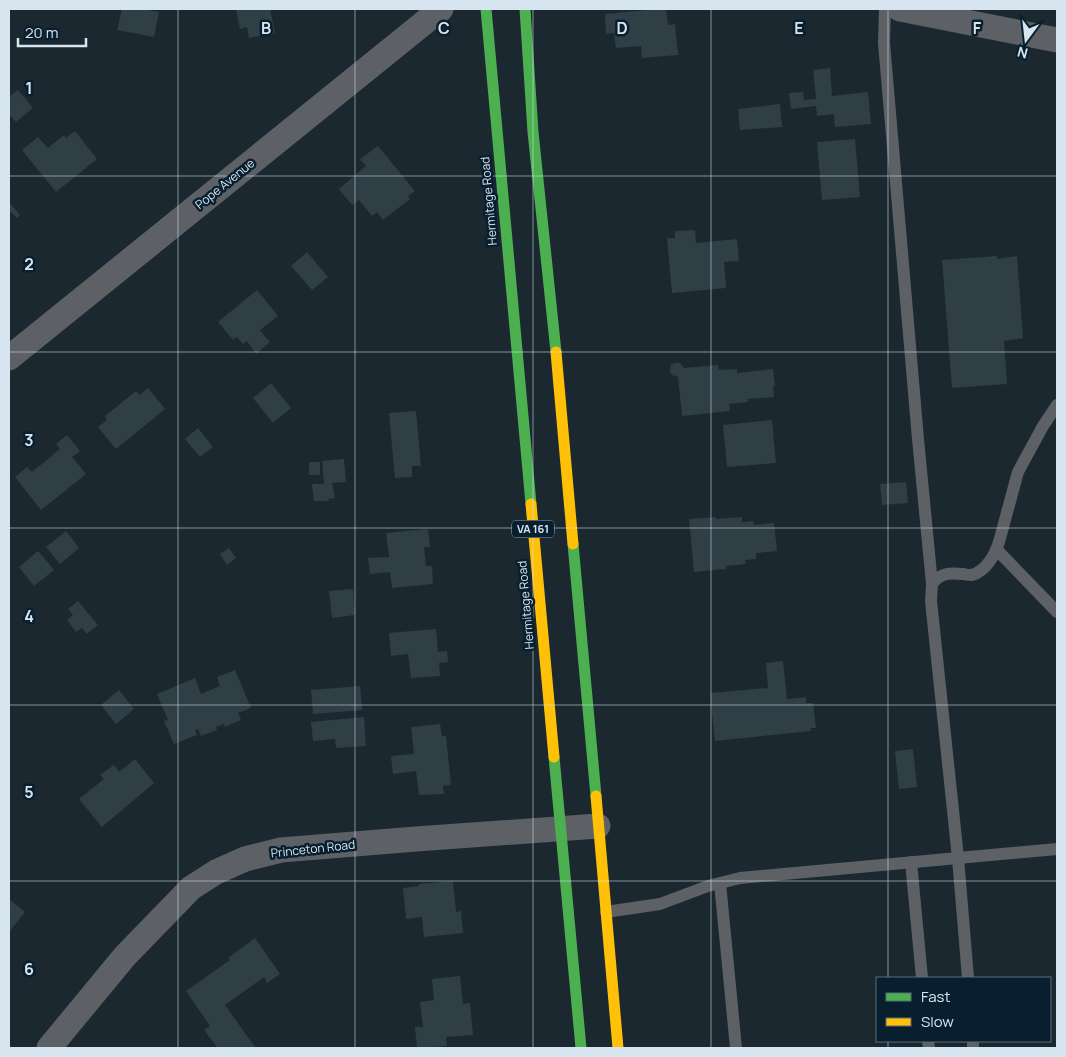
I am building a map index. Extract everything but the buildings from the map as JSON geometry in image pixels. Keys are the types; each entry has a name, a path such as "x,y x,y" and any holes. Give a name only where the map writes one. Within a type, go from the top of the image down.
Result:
{"main road":[{"name":"Hermitage Road","path":"486,9 581,1048"},
{"name":"VA 161","path":"525,9 533,132 556,351 618,1048"}],"street":[{"name":"Pope Avenue","path":"9,358 441,9"},
{"path":"900,9 1057,40"},
{"name":"Princeton Road","path":"49,1048 125,956 191,888 216,872 238,862 281,850 598,826"}],"lane":[{"path":"885,9 884,43 932,584 931,601 958,858 968,977"},
{"path":"932,584 938,577 947,573 972,575 988,565 997,550 1018,472 1057,404"},
{"path":"997,550 1057,612"},
{"path":"606,912 660,904 708,886 740,878 1057,849"},
{"path":"911,862 922,977"},
{"path":"720,883 736,1048"}],"traffic: fast":[{"path":"486,9 531,504"},
{"path":"525,9 533,132 556,352"},
{"path":"573,544 596,796"},
{"path":"554,757 581,1048"}],"traffic: slow":[{"path":"556,352 573,544"},
{"path":"531,504 554,757"},
{"path":"596,796 618,1048"}]}
